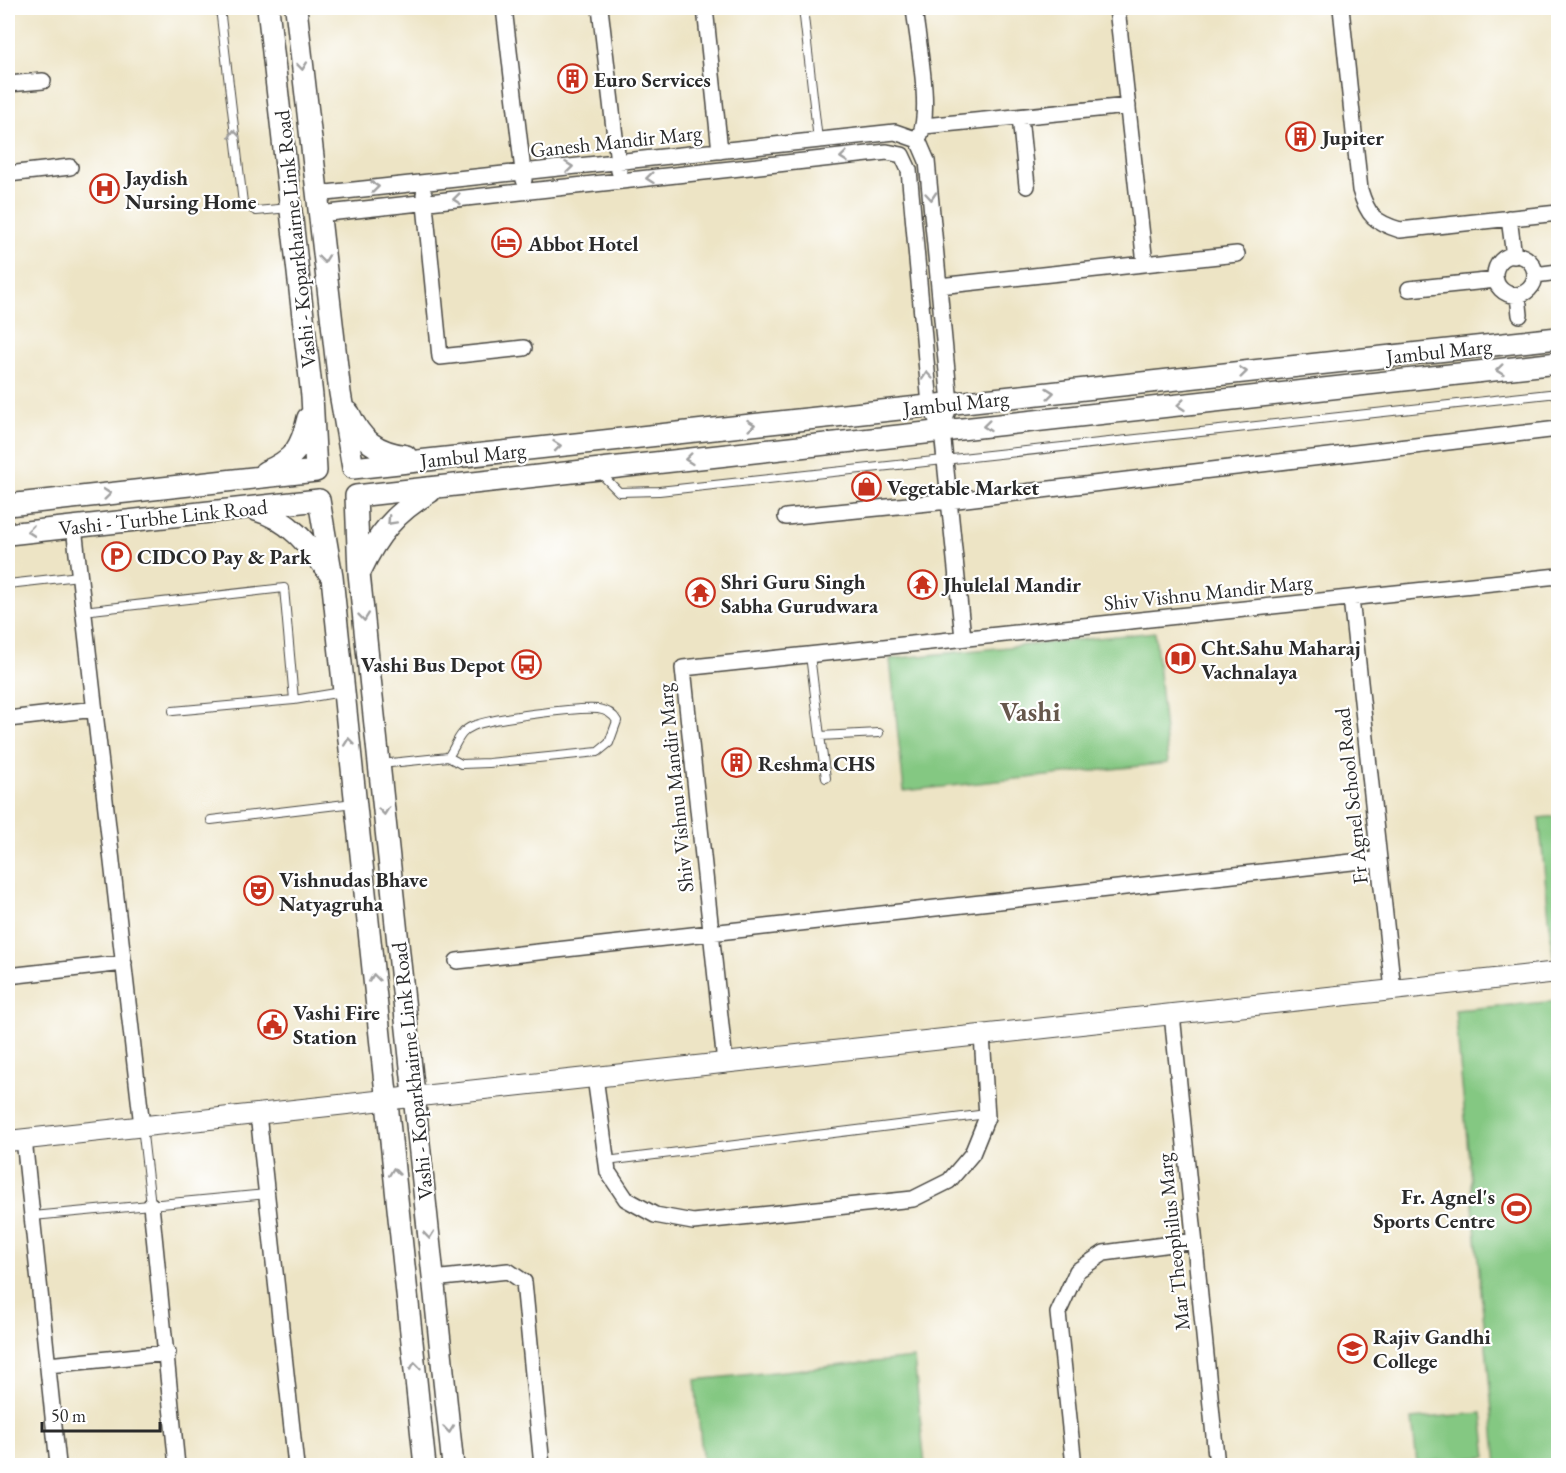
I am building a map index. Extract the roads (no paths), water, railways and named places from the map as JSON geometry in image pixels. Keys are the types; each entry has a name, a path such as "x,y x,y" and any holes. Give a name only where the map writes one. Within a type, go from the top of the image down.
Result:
{"main road":[{"name":"Vashi - Koparkhairne Link Road","path":"268,8 312,396 316,471"},
{"name":"Vashi - Koparkhairne Link Road","path":"296,8 340,393 353,468"},
{"name":"Jambul Marg","path":"353,468 1558,338"},
{"name":"Jambul Marg","path":"356,496 1558,363"},
{"path":"340,393 356,429 367,443 394,454 435,459"},
{"path":"248,478 289,460 298,450 312,396"},
{"path":"334,460 353,468 360,482 356,496 339,507 331,507 319,500 312,486 316,471 334,460"},
{"name":"Vashi - Turbhe Link Road","path":"8,505 316,471"},
{"path":"360,573 374,542 389,522 407,505 438,487"},
{"name":"Vashi - Koparkhairne Link Road","path":"356,496 360,573 379,764 453,1466"},
{"name":"Vashi - Koparkhairne Link Road","path":"319,500 332,577 356,803 387,1100 421,1465"},
{"name":"Vashi - Turbhe Link Road","path":"8,534 319,500"},
{"path":"251,508 274,515 290,526 307,543 332,577"}],"street":[{"path":"504,8 525,192"},
{"path":"600,8 620,182"},
{"path":"705,8 720,151"},
{"path":"914,8 924,102 921,133 927,161 939,286 940,404"},
{"path":"1117,8 1145,264"},
{"path":"1341,8 1360,190 1366,211 1382,225 1400,230 1558,213"},
{"path":"8,84 43,81"},
{"name":"Ganesh Mandir Marg","path":"318,204 423,182 895,132 921,133 1020,117 1128,106"},
{"path":"1020,117 1027,186"},
{"path":"921,133 902,155 909,170 940,404 963,639"},
{"name":"Ganesh Mandir Marg","path":"318,204 425,203 887,152 902,155"},
{"path":"699,153 701,172"},
{"path":"8,174 70,167"},
{"path":"423,182 440,357 524,348"},
{"path":"1509,218 1514,256"},
{"path":"939,286 1237,254"},
{"path":"1514,256 1529,260 1535,275 1529,289 1518,295 1506,293 1496,280 1499,264 1514,256"},
{"path":"1535,275 1558,272"},
{"path":"1409,289 1496,280"},
{"path":"1518,295 1520,315"},
{"path":"786,518 950,501 1558,429"},
{"path":"74,527 142,1126"},
{"name":"Shiv Vishnu Mandir Marg","path":"725,1063 683,668 1558,576"},
{"name":"Fr Agnel School Road","path":"1351,598 1393,990"},
{"path":"8,718 95,709"},
{"path":"457,961 1378,859"},
{"path":"8,976 124,963"},
{"path":"58,1464 33,1216 16,1140 1558,972"},
{"name":"Mar Theophilus Marg","path":"1172,1014 1217,1466"},
{"path":"594,1077 608,1172 626,1199 655,1215 693,1222 914,1198 949,1181 972,1154 987,1114 982,1035"},
{"path":"258,1114 296,1466"},
{"path":"151,1205 168,1353 177,1466"},
{"path":"1074,1466 1058,1312 1077,1271 1104,1253 1194,1241"},
{"path":"433,1279 508,1272 524,1282 542,1466"},
{"path":"48,1365 168,1353"}],"lane":[{"path":"220,8 243,203 256,211 291,208"},
{"path":"803,8 818,140"},
{"path":"596,470 619,492 649,492 1558,393"},
{"path":"8,584 79,576"},
{"path":"83,611 284,588 294,700"},
{"path":"810,655 826,778"},
{"path":"173,711 294,700 344,692"},
{"path":"379,764 448,757 460,764 489,763 598,752 609,743 617,721 612,714 599,709 511,717 473,726 457,739 448,757"},
{"path":"820,736 879,733"},
{"path":"211,820 356,803"},
{"path":"606,1161 987,1114"},
{"path":"142,1126 151,1205"},
{"path":"33,1216 267,1194"}],"place":[{"name":"Euro Services","path":"573,79"},
{"name":"Jupiter","path":"1301,137"},
{"name":"Jaydish Nursing Home","path":"104,189"},
{"name":"Abbot Hotel","path":"507,243"},
{"name":"Vegetable Market","path":"866,487"},
{"name":"CIDCO Pay & Park","path":"116,556"},
{"name":"Jhulelal Mandir","path":"922,584"},
{"name":"Shri Guru Singh Sabha Gurudwara","path":"700,593"},
{"name":"Cht.Sahu Maharaj Vachnalaya","path":"1180,659"},
{"name":"Vashi Bus Depot","path":"526,664"},
{"name":"Reshma CHS","path":"737,763"},
{"name":"Vishnudas Bhave Natyagruha","path":"258,891"},
{"name":"Vashi Fire Station","path":"272,1024"},
{"name":"Fr. Agnel's Sports Centre","path":"1516,1208"},
{"name":"Rajiv Gandhi College","path":"1352,1348"}],"district":[{"name":"Vashi","path":"1030,711"}]}
